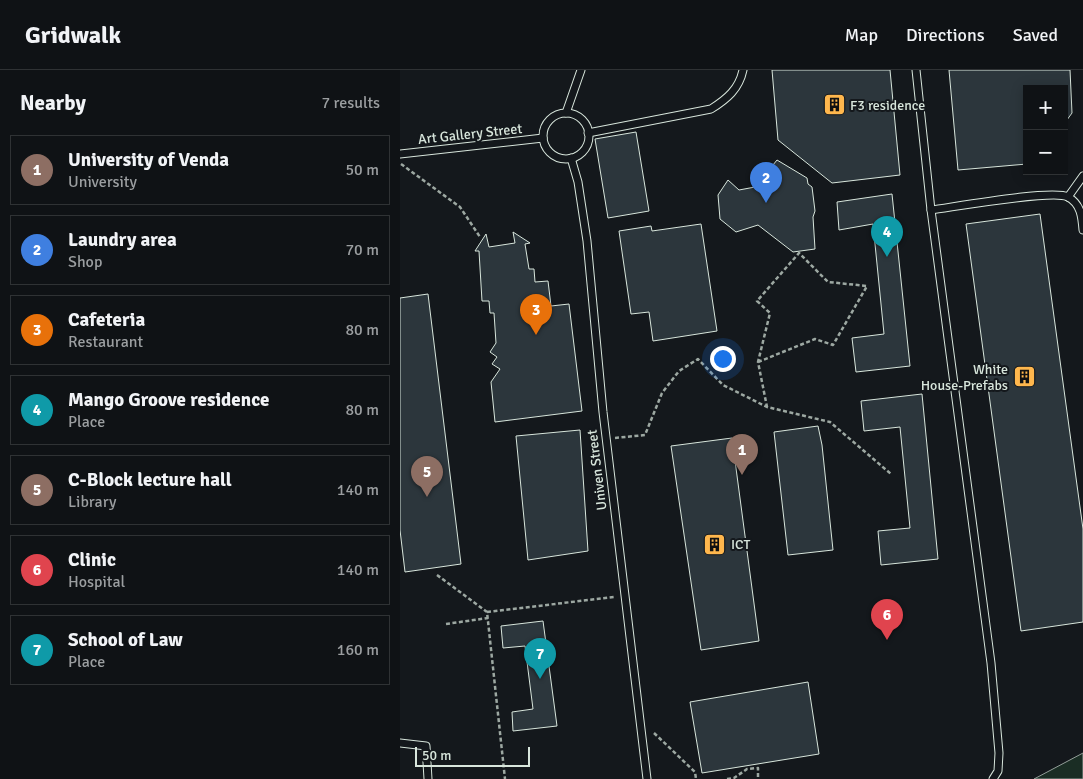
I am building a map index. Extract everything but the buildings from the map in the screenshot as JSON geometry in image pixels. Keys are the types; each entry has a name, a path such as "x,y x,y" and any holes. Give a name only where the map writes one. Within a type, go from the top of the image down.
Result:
{"lane":[{"path":"566,113 581,70"},
{"path":"588,133 711,109 734,91 741,79 743,70"},
{"path":"916,70 931,210 992,672 999,753 998,771 993,779"},
{"path":"560,113 566,113 578,116 583,121 588,133 588,140 583,151 572,158 565,159 553,155 544,145 543,132 548,120 560,113"},
{"name":"Art Gallery Street","path":"400,154 543,138"},
{"name":"Univen Street","path":"572,158 578,182 587,241 606,439 647,779"},
{"path":"1068,196 1083,176"},
{"path":"931,210 1048,194 1068,196 1081,209 1083,230"},
{"path":"400,743 426,746 428,779"}],"path":[{"path":"400,164 460,207 480,237"},
{"path":"758,362 815,339 833,344 867,286 828,282 799,253 757,301 770,313 758,362 768,407"},
{"path":"606,439 645,435 662,393 679,371 698,359 723,385 768,407 830,422 891,474"},
{"path":"437,575 487,612 624,596"},
{"path":"487,612 505,779"},
{"path":"446,624 488,618"},
{"path":"639,719 695,772 696,779"},
{"path":"728,779 734,778 747,769 758,768 758,779"}],"green space":[{"path":"1083,753 1083,779 1034,779"}],"place":[{"name":"F3 residence","path":"834,105"},
{"name":"Laundry area","path":"766,203"},
{"name":"Mango Groove residence","path":"887,257"},
{"name":"Cafeteria","path":"536,335"},
{"name":"White House-Prefabs","path":"1024,377"},
{"name":"University of Venda","path":"742,475"},
{"name":"C-Block lecture hall","path":"427,497"},
{"name":"ICT","path":"715,544"},
{"name":"Clinic","path":"887,640"},
{"name":"School of Law","path":"540,679"}]}
